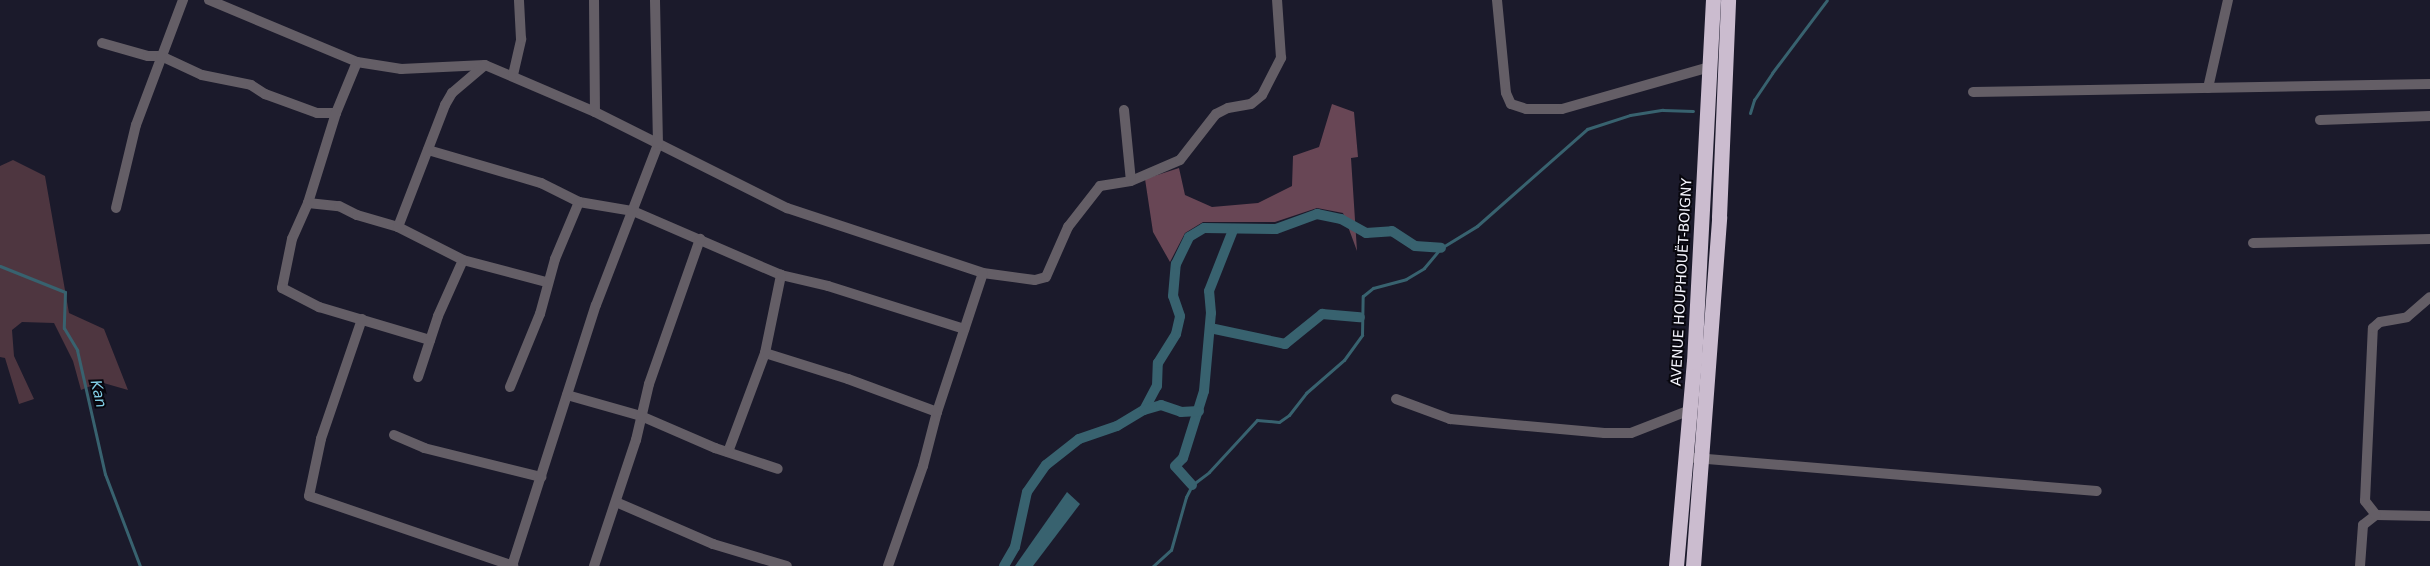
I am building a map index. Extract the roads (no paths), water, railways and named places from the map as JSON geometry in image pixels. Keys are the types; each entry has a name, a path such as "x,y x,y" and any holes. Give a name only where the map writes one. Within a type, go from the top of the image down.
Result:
{"highway":[{"name":"AVENUE HOUPHOUËT-BOIGNY","path":"1676,566 1690,410 1712,0"},
{"path":"1693,566 1703,458 1719,217 1728,0"}],"street":[{"path":"116,208 136,125 183,0"},
{"path":"209,0 357,62 401,69 485,65 513,75 595,112 787,208 983,273 1042,279 1050,272 1068,227 1100,186 1131,181 1180,160 1221,110 1250,104 1262,95 1281,58 1277,0"},
{"path":"513,75 522,39 519,0"},
{"path":"594,0 595,112"},
{"path":"362,319 321,439 309,496 512,566 596,305 634,211 658,144 655,0"},
{"path":"1496,0 1506,93 1511,104 1562,108 1709,67"},
{"path":"2208,88 2228,0"},
{"path":"102,43 148,56 161,56 202,75 251,85 265,94 317,113 336,113"},
{"path":"357,62 336,113 308,203 292,239 282,288 319,307 430,340"},
{"path":"398,228 452,93 485,65"},
{"path":"1973,92 2430,84"},
{"path":"1124,110 1131,181"},
{"path":"2320,120 2430,116"},
{"path":"428,150 541,183 579,202 634,211 781,275 828,286 964,329"},
{"path":"510,387 540,314 546,282 579,202"},
{"path":"308,203 339,206 357,215 398,228 463,260 546,282"},
{"path":"594,566 616,502 649,384 700,239"},
{"path":"2253,243 2430,239"},
{"path":"418,377 430,340 463,260"},
{"path":"888,566 924,466 937,412 983,273"},
{"path":"728,452 765,353 781,275"},
{"path":"2376,515 2365,501 2373,328 2380,322 2407,317 2430,297"},
{"path":"765,353 848,379 937,412"},
{"path":"567,395 641,416 728,452 778,469"},
{"path":"1396,399 1450,419 1604,433 1632,433 1690,410"},
{"path":"394,435 424,448 541,476"},
{"path":"1686,458 2097,491"},
{"path":"616,502 713,544 787,566"},
{"path":"2360,566 2363,525 2376,515 2430,516"}],"water":[{"path":"1067,492 1080,504 1033,566 1015,566"}],"waterway":[{"path":"1750,113 1754,100 1772,73 1827,0"},
{"path":"1153,566 1171,550 1186,497 1192,485 1209,472 1257,420 1279,422 1289,415 1306,393 1344,360 1362,335 1363,296 1373,288 1406,279 1424,268 1441,248 1477,226 1587,129 1630,115 1663,110 1693,111"},
{"path":"1144,410 1157,386 1158,363 1176,334 1180,316 1173,296 1176,264 1189,237 1204,228 1276,229 1317,214 1341,219 1366,233 1392,231 1415,246 1441,248"},
{"path":"1192,485 1175,466 1183,458 1204,391 1211,313 1209,291 1233,230"},
{"name":"Kan","path":"0,266 65,292 64,328 77,350 105,474 140,566"},
{"path":"1210,328 1285,344 1322,314 1360,317"},
{"path":"1004,566 1015,547 1027,492 1046,465 1079,439 1117,426 1144,410 1161,405 1181,412 1199,411"}]}
